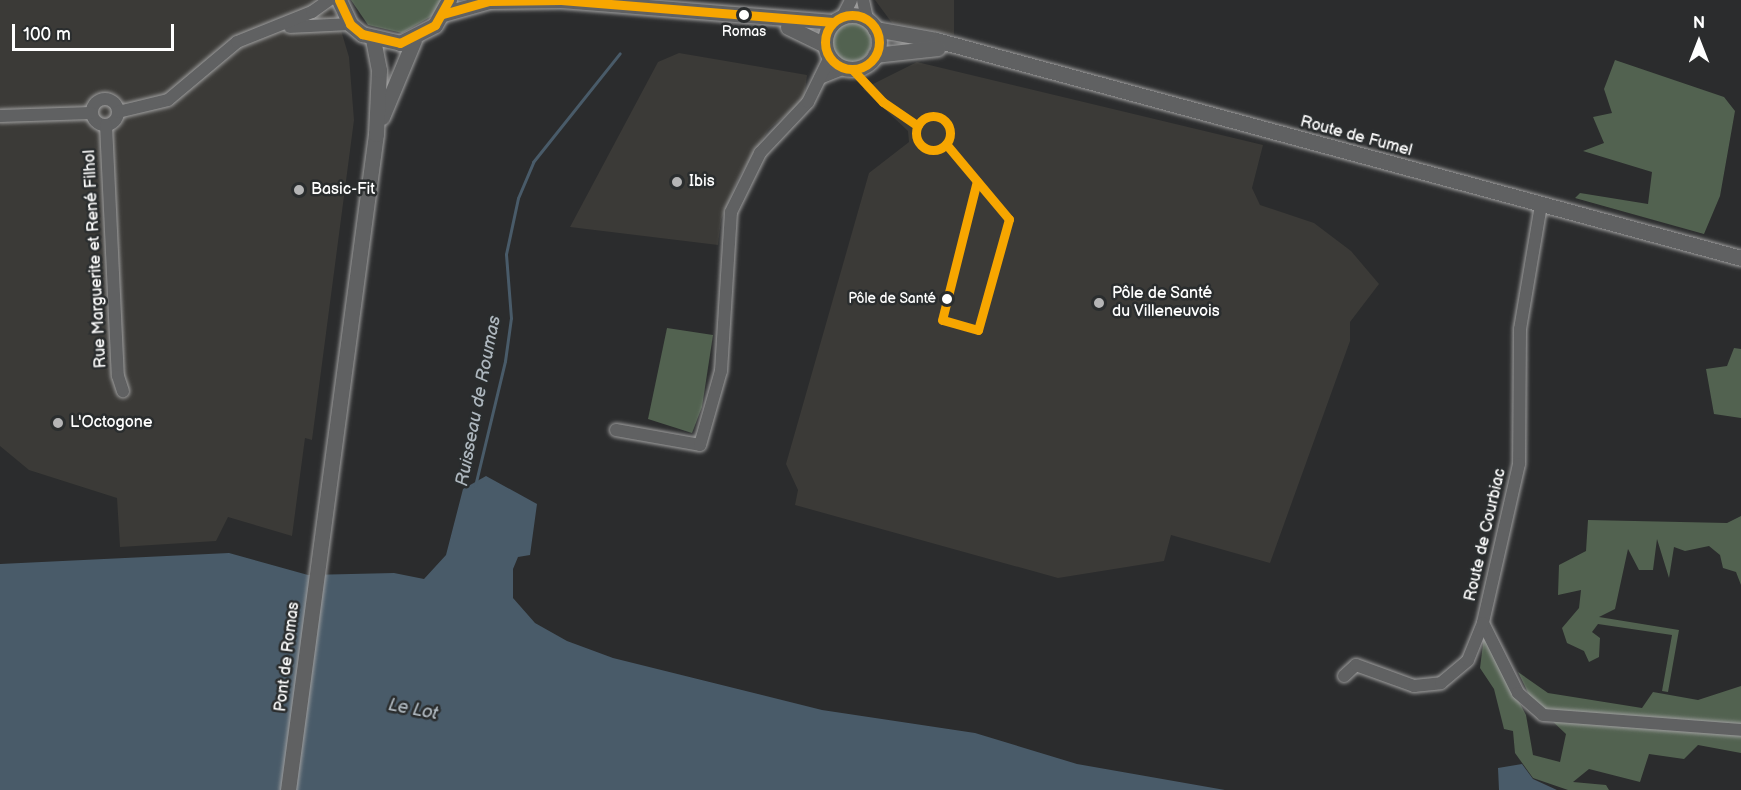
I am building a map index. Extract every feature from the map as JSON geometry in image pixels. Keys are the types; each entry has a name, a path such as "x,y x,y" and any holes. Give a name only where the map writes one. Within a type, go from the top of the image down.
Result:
{"main road":[{"path":"339,0 350,24 373,39 414,40"},
{"path":"376,134 414,40 446,7 489,1 561,0 768,20 838,19 871,24 875,55 865,65 845,68 827,51 768,20"},
{"path":"827,51 838,19"},
{"name":"Route de Fumel","path":"871,24 1741,258"},
{"path":"373,39 379,70 376,134"},
{"name":"Route de Fumel","path":"875,55 894,48 962,48"},
{"name":"Pont de Romas","path":"288,790 376,134"}],"street":[{"path":"92,112 106,125 118,112 168,100 237,42 279,27 329,0"},
{"path":"838,19 851,0"},
{"path":"863,0 871,24"},
{"path":"279,27 350,24"},
{"path":"616,430 700,445 721,371 731,212 760,153 808,102 820,78 827,51"},
{"path":"820,78 845,68"},
{"path":"0,116 92,112 105,98 118,112"},
{"name":"Rue Marguerite et René Filhol","path":"106,125 117,366 123,391"},
{"name":"Route de Courbiac","path":"1344,676 1356,665 1414,686 1441,683 1468,660 1483,623 1520,464 1520,329 1541,205"},
{"name":"Route de Courbiac","path":"1483,623 1518,693 1543,715 1741,730"}],"shaded area":[{"path":"0,0 332,0 349,57 354,120 312,440 305,438 292,536 228,517 216,541 120,547 117,498 29,470 0,446"},
{"path":"875,0 954,0 954,35 892,23"},
{"path":"679,53 807,75 804,100 769,129 739,177 721,220 718,245 570,227 658,62"},
{"name":"Pôle de Santé du Villeneuvois","path":"917,62 1263,145 1252,188 1260,205 1314,223 1351,251 1379,284 1350,322 1350,341 1270,563 1171,535 1164,561 1058,578 795,505 798,490 786,464 869,173 909,142 908,131 863,89"}],"green space":[{"path":"351,0 441,0 432,16 402,33 368,25"},
{"path":"851,22 865,28 871,42 865,56 851,62 837,56 831,42 837,28"},
{"path":"1615,60 1724,97 1735,111 1720,196 1704,234 1575,198 1580,193 1648,204 1652,172 1583,151 1604,143 1593,117 1612,113 1604,89"},
{"path":"667,328 713,335 702,407 692,433 648,419"},
{"path":"1734,348 1741,349 1741,418 1714,414 1706,369 1727,366"},
{"path":"1741,516 1741,585 1736,572 1723,568 1720,555 1709,546 1685,551 1674,547 1669,578 1657,539 1653,570 1639,570 1628,549 1615,609 1599,617 1679,630 1668,692 1662,691 1672,635 1598,624 1592,632 1600,638 1599,657 1589,662 1584,651 1567,643 1562,628 1579,608 1581,590 1558,595 1559,565 1586,551 1588,520 1727,523"},
{"path":"1484,636 1526,715 1533,755 1560,762 1566,734 1533,703 1518,672 1548,693 1642,708 1653,692 1698,700 1741,686 1741,753 1698,745 1684,759 1649,754 1640,782 1589,769 1573,782 1606,785 1609,790 1568,790 1533,778 1515,753 1513,731 1504,729 1494,689 1480,668"}],"water":[{"name":"Le Lot","path":"486,476 537,504 530,555 518,557 513,569 513,598 535,623 567,641 613,658 822,710 975,733 1077,764 1225,790 0,790 0,564 229,553 308,575 394,573 424,579 446,555 463,489"},
{"path":"1522,764 1533,779 1557,790 1499,790 1498,768"}],"waterway":[{"name":"Ruisseau de Roumas","path":"475,486 505,361 511,318 506,254 518,198 533,162 620,53"}],"transit line":[{"path":"339,0 350,24 362,34 400,43 435,25 449,0"},
{"path":"443,14 489,1 561,0 833,22"},
{"path":"852,15 862,17 871,23 877,32 879,42 877,52 871,61 862,67 852,69 842,67 833,61 827,52 825,42 827,32 833,23 842,17 852,15"},
{"path":"852,69 883,102 918,126"},
{"path":"933,116 945,121 950,133 945,145 933,150 921,145 916,133 921,121 933,116"},
{"path":"946,144 1009,219 978,330 942,320 977,181"}],"place":[{"name":"Romas","path":"744,15"},
{"name":"Ibis","path":"677,182"},
{"name":"Basic-Fit","path":"299,190"},
{"name":"Pôle de Santé","path":"947,299"},
{"name":"Pôle de Santé du Villeneuvois","path":"1099,303"},
{"name":"L'Octogone","path":"58,423"}]}
